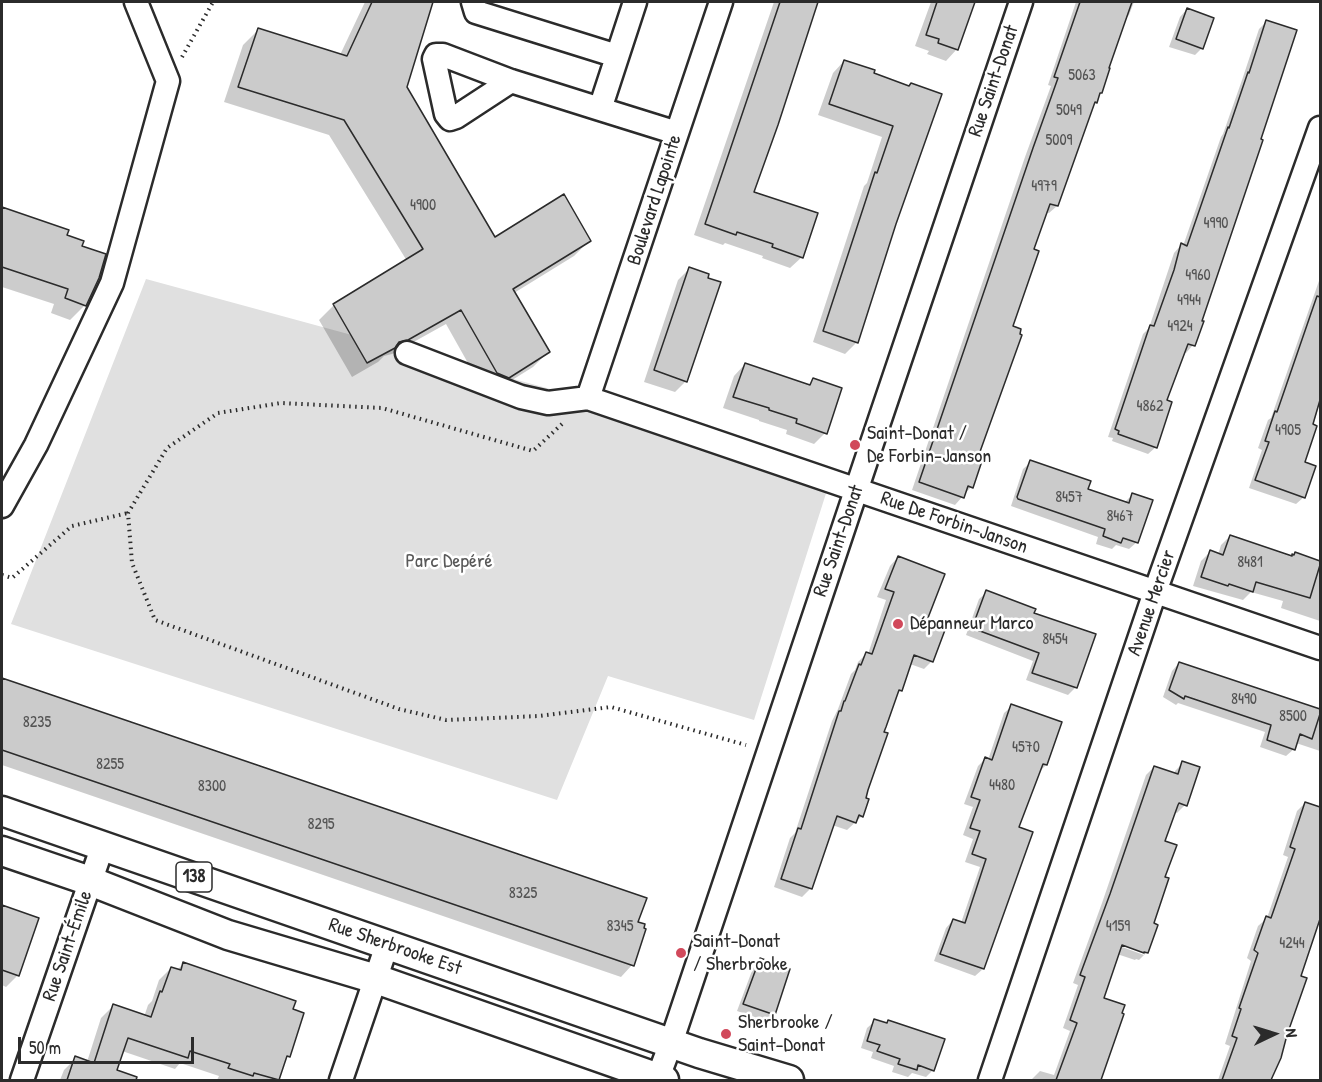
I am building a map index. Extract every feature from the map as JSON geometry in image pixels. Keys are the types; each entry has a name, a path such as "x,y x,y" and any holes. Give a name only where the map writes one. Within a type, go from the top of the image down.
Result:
{"main road":[{"name":"Rue Sherbrooke Est","path":"2,811 671,1043 789,1080"},
{"name":"Rue Sherbrooke Est","path":"2,851 90,881 228,935 376,979 660,1080"}],"street":[{"path":"2,506 36,445 112,283 168,81 136,2"},
{"path":"474,2 476,12 617,56"},
{"path":"600,109 635,2"},
{"name":"Boulevard Lapointe","path":"588,399 721,2"},
{"name":"Rue Saint-Donat","path":"660,1080 768,751 1021,2"},
{"path":"512,81 677,133"},
{"name":"Avenue Mercier","path":"990,1080 1155,592 1320,128"},
{"path":"407,352 521,397 548,403 588,399"},
{"name":"Rue De Forbin-Janson","path":"588,399 1320,648"},
{"name":"Rue Saint-Émile","path":"22,1080 103,845"},
{"path":"341,1080 387,945"}],"path":[{"path":"168,81 213,2"},
{"path":"588,399 533,451 382,408 280,403 218,413 167,448 128,513 132,563 155,620 399,709 446,720 539,716 611,707 768,751"},
{"path":"2,575 12,578 72,526 128,513"}],"green space":[{"name":"Parc Depéré","path":"146,279 565,393 829,484 754,720 608,676 557,800 11,624"}],"building":[{"path":"372,2 433,2 407,87 495,237 564,194 591,241 513,289 550,352 509,378 497,373 461,310 408,340 399,342 395,348 367,363 333,304 423,249 344,120 238,87 258,28 347,56"},
{"path":"780,2 818,2 754,192 818,213 803,258 772,247 773,244 737,232 736,235 705,224"},
{"path":"937,2 975,2 958,50 938,43 939,39 926,35"},
{"path":"1080,2 1132,2 1102,93 1097,103 1095,102 1058,206 1050,204 1034,249 1039,251 1013,326 1021,329 1020,334 1022,335 977,460 982,461 973,488 968,486 964,498 919,482 1058,78 1054,77"},
{"path":"1187,8 1214,18 1203,49 1176,39"},
{"path":"1266,20 1297,30 1261,139 1263,140 1202,321 1204,321 1195,346 1188,344 1167,400 1172,402 1157,448 1118,434 1119,431 1115,429 1150,325 1154,326 1174,270 1181,243 1187,246"},
{"path":"844,60 875,70 874,73 909,86 911,83 942,94 896,224 858,343 823,331 875,172 877,173 893,126 829,104"},
{"path":"2,207 69,230 67,235 84,241 82,246 106,254 99,278 86,306 65,298 68,289 2,267"},
{"path":"689,267 709,274 708,278 721,282 687,382 654,370"},
{"path":"1317,296 1320,297 1320,400 1313,424 1317,426 1305,462 1316,466 1305,498 1255,480 1269,442 1265,441 1275,411 1277,412"},
{"path":"745,363 810,385 813,378 842,388 827,434 796,423 797,419 733,397"},
{"path":"1030,460 1091,481 1088,489 1129,503 1132,493 1153,500 1138,543 1123,538 1121,543 1103,536 1105,529 1018,499"},
{"path":"1230,535 1292,556 1295,552 1320,561 1310,598 1256,582 1253,592 1201,577 1210,550 1223,555"},
{"path":"898,556 945,574 926,623 945,630 933,662 914,655 902,691 899,690 884,732 888,733 868,790 866,798 869,799 863,817 859,815 856,823 837,816 812,889 781,879 798,828 801,829 839,711 841,711 859,664 861,665 866,652 872,654 894,592 885,589"},
{"path":"986,590 1036,609 1034,613 1096,634 1077,688 1032,673 1039,653 972,628"},
{"path":"1179,662 1320,709 1312,739 1300,734 1295,750 1267,740 1271,725 1185,696 1184,699 1169,690"},
{"path":"2,678 647,898 638,922 645,924 646,929 634,966 2,750"},
{"path":"1011,704 1062,722 1047,765 1043,764 1019,827 1033,832 984,969 940,954 953,919 965,923 986,859 972,854 980,831 970,828 980,800 971,797 985,757 992,760"},
{"path":"1182,761 1200,767 1187,806 1179,803 1165,841 1177,845 1165,877 1169,878 1154,923 1158,925 1148,953 1122,945 1104,998 1125,1005 1101,1080 1056,1080 1077,1023 1070,1020 1085,977 1080,975 1154,766 1178,774"},
{"path":"1305,802 1320,807 1320,919 1301,976 1307,978 1281,1058 1271,1080 1222,1080 1237,1038 1232,1036 1241,1009 1239,1008 1258,953 1254,950 1266,916 1271,918 1295,849 1290,847"},
{"path":"2,905 39,918 19,976 2,970"},
{"path":"760,958 790,969 775,1015 743,1004"},
{"path":"183,962 296,1001 293,1009 304,1013 290,1057 287,1056 279,1080 254,1073 253,1076 228,1068 230,1064 190,1051 188,1058 128,1038 117,1070 137,1077 136,1080 67,1080 75,1056 94,1063 113,1004 151,1017 171,967 181,970"},
{"path":"874,1019 887,1023 888,1020 945,1039 934,1071 918,1065 917,1070 898,1064 900,1059 877,1051 880,1045 867,1041"}],"place":[{"name":"Saint-Donat / De Forbin-Janson","path":"855,445"},
{"name":"Dépanneur Marco","path":"898,624"},
{"name":"Saint-Donat / Sherbrooke","path":"681,953"},
{"name":"Sherbrooke / Saint-Donat","path":"726,1034"}]}
